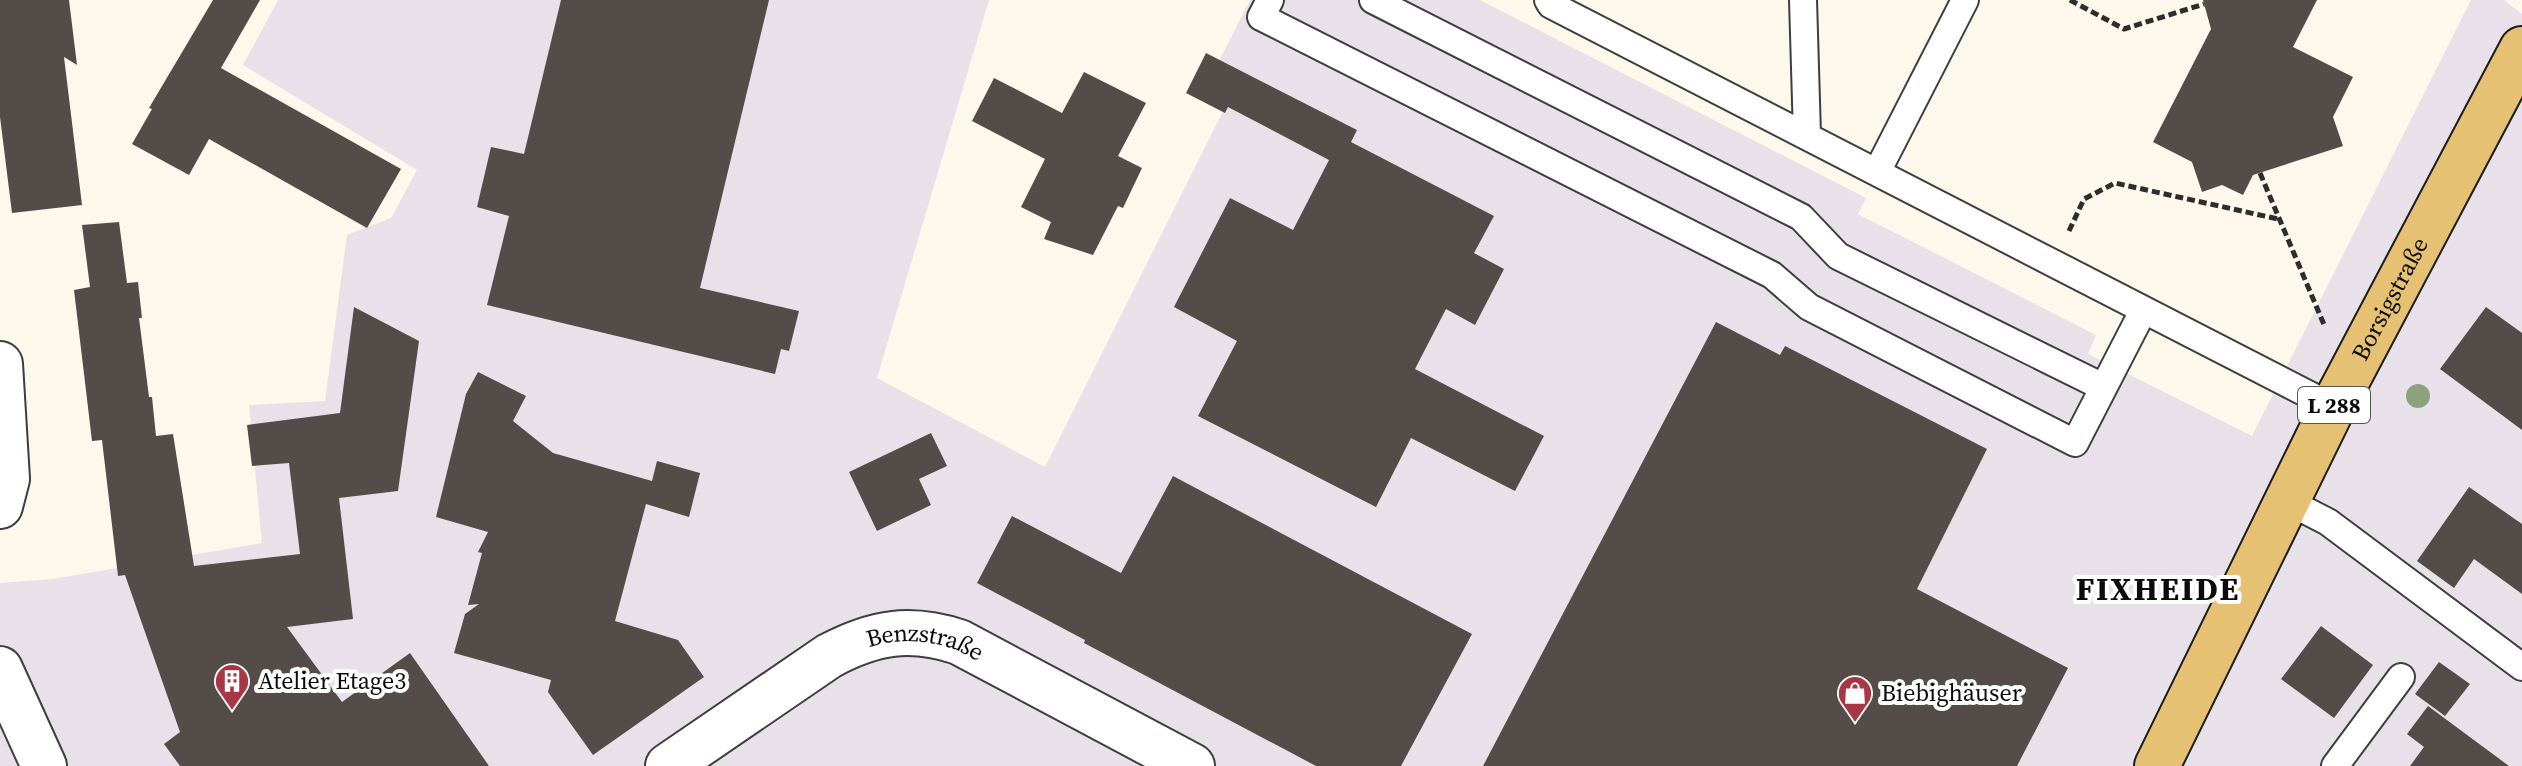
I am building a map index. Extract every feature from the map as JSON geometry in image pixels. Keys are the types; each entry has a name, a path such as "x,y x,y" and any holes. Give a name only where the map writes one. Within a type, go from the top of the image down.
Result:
{"main road":[{"name":"Borsigstraße","path":"2157,766 2340,393 2522,49"}],"street":[{"path":"0,364 7,479 0,506"},
{"name":"Benzstraße","path":"668,766 829,656 856,641 879,635 921,632 959,642 1192,766"},
{"path":"0,669 44,766"}],"lane":[{"path":"1270,0 1261,17 1772,275 1809,307 2075,443 2143,311"},
{"path":"1373,0 1801,217 1838,256 2103,387"},
{"path":"1548,0 1551,5 2143,311 2340,393"},
{"path":"1803,0 1807,135"},
{"path":"1877,172 1965,0"},
{"path":"2287,501 2328,522 2522,667"},
{"path":"2335,766 2401,677"}],"path":[{"path":"2070,0 2124,29 2204,4"},
{"path":"2260,173 2340,393"},
{"path":"2054,265 2084,199 2115,183 2278,219"}],"shaded area":[{"path":"278,0 989,0 877,378 1045,467 1240,77 1217,65 1250,0 1480,0 1866,198 1858,214 2096,335 2088,354 2252,436 2471,0 2504,0 2522,14 2522,766 0,766 0,583 53,579 262,543 249,405 325,401 347,235 391,218 417,170 243,65"}],"building":[{"path":"0,0 69,0 77,65 64,57 82,205 12,213 0,117"},
{"path":"213,0 260,0 221,68 401,169 367,228 209,139 189,175 132,144 152,109 149,108"},
{"path":"561,0 769,0 700,288 799,311 789,351 781,349 775,374 487,305 509,216 477,207 491,147 524,154"},
{"path":"2203,0 2317,0 2293,47 2353,77 2333,117 2343,146 2253,175 2243,195 2222,185 2202,192 2192,162 2153,142 2211,29"},
{"path":"1206,53 1357,130 1351,142 1494,216 1474,253 1504,269 1475,325 1446,309 1415,369 1544,436 1515,491 1411,438 1376,507 1198,416 1237,341 1174,307 1230,198 1293,230 1329,160 1228,107 1225,113 1186,93"},
{"path":"1084,72 1146,103 1118,156 1142,168 1123,208 1118,206 1093,255 1044,239 1051,222 1021,207 1045,159 972,121 994,78 1062,113"},
{"path":"119,222 127,283 138,282 142,318 139,318 156,436 173,434 194,566 300,554 289,463 252,466 247,425 340,413 354,307 419,341 398,491 339,498 353,619 287,627 342,702 410,653 489,766 180,766 164,744 180,732 125,575 118,576 102,440 92,441 74,290 90,287 82,225"},
{"path":"2486,307 2522,333 2522,430 2440,369"},
{"path":"1716,322 1780,355 1785,346 1987,449 1917,589 2068,668 2017,766 1483,766"},
{"path":"478,372 526,396 513,421 553,453 652,481 657,461 700,473 689,517 646,504 615,621 678,640 704,677 593,755 548,692 551,680 454,653 465,614 479,604 468,605 482,553 478,552 488,532 436,517 466,394"},
{"path":"931,433 947,466 919,479 931,505 877,531 849,472"},
{"path":"1173,476 1472,634 1401,766 1316,766 977,583 1012,516 1121,573"},
{"path":"2469,487 2522,524 2522,594 2474,559 2454,588 2417,561"},
{"path":"2321,626 2373,665 2334,718 2281,679"},
{"path":"2439,662 2470,684 2445,716 2415,694"},
{"path":"2428,706 2509,766 2410,766 2424,747 2407,734"}],"place":[{"name":"Atelier Etage3","path":"232,712"},
{"name":"Biebighäuser","path":"1855,724"}],"district":[{"name":"FIXHEIDE","path":"2158,589"}]}
